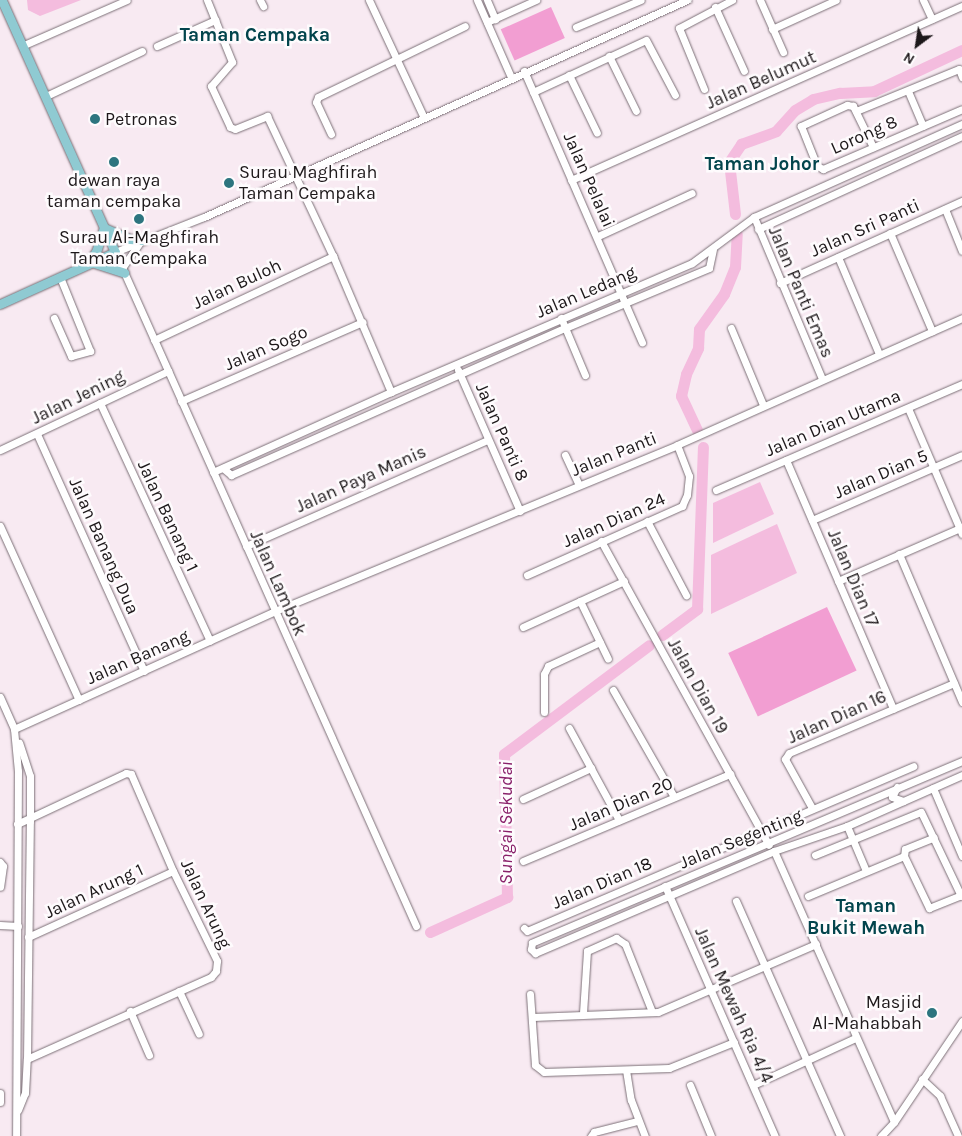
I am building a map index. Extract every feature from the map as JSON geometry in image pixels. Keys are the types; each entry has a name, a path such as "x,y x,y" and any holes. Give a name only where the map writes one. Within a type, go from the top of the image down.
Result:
{"main road":[{"path":"0,304 115,252 24,45 2,0"},
{"path":"104,228 130,239 144,240"},
{"path":"87,264 96,252 104,228"},
{"path":"87,264 123,270"}],"street":[{"path":"24,45 127,0"},
{"path":"206,0 232,62 211,86 230,126 238,128 267,116 334,256 391,392"},
{"path":"370,0 424,118"},
{"path":"477,0 511,76"},
{"path":"487,0 495,18"},
{"path":"576,27 641,0"},
{"path":"115,252 296,175 424,118 511,76 687,0"},
{"path":"704,89 679,31 683,24 732,0"},
{"path":"760,0 783,52"},
{"path":"772,29 836,0"},
{"path":"923,0 932,19"},
{"path":"487,22 533,1"},
{"name":"Jalan Belumut","path":"571,180 962,6"},
{"path":"715,7 744,71"},
{"path":"157,46 215,20"},
{"path":"332,134 316,102 318,97 465,26"},
{"path":"533,92 642,40 649,41 675,95"},
{"path":"46,96 142,51"},
{"path":"610,56 636,111"},
{"path":"873,147 855,109 908,91 959,69 962,77"},
{"name":"Jalan Pelalai","path":"524,71 571,180 598,236 642,343"},
{"path":"570,75 597,133"},
{"path":"908,91 923,126"},
{"name":"Lorong 8","path":"855,109 847,105 802,124 817,166 822,170 962,109"},
{"name":"Jalan Ledang","path":"213,472 391,392 692,263 714,249 730,232 754,217 962,124"},
{"path":"758,228 962,136"},
{"path":"890,156 894,167"},
{"path":"598,236 692,193"},
{"name":"Jalan Sri Panti","path":"780,283 962,201"},
{"path":"945,209 962,251"},
{"name":"Jalan Panti Emas","path":"754,217 780,283 822,379"},
{"path":"890,233 932,331"},
{"path":"123,270 132,252 144,240"},
{"path":"223,468 231,475 625,302 709,268 714,249"},
{"name":"Jalan Lambok","path":"115,252 416,926"},
{"name":"Jalan Buloh","path":"154,340 334,256"},
{"path":"838,257 879,354"},
{"path":"54,318 72,358 90,351 60,277"},
{"path":"561,318 585,375"},
{"name":"Jalan Panti","path":"275,611 676,445 962,318"},
{"name":"Jalan Sogo","path":"181,401 363,322"},
{"path":"731,328 763,405"},
{"name":"Jalan Panti 8","path":"456,365 520,511"},
{"name":"Jalan Jening","path":"0,450 168,371"},
{"name":"Jalan Dian Utama","path":"716,490 962,384"},
{"name":"Jalan Banang 1","path":"100,403 210,641"},
{"path":"838,581 899,554 961,530 908,408"},
{"name":"Jalan Banang Dua","path":"37,434 144,671"},
{"name":"Jalan Paya Manis","path":"246,546 488,440"},
{"name":"Jalan Dian 24","path":"527,575 682,506 686,501 689,476 676,445"},
{"path":"565,455 579,485"},
{"name":"Jalan Dian 5","path":"812,520 962,455"},
{"name":"Jalan Dian 17","path":"786,460 893,709"},
{"path":"647,521 686,595"},
{"path":"0,526 79,700"},
{"name":"Jalan Dian 19","path":"601,541 771,848 816,944 854,1038 894,1122"},
{"path":"899,554 962,702"},
{"path":"523,627 624,581"},
{"path":"580,601 608,659"},
{"name":"Jalan Banang","path":"14,729 275,611"},
{"path":"544,712 544,674 548,666 600,642"},
{"name":"Jalan Dian 16","path":"812,808 785,759 786,755 954,683"},
{"path":"613,690 674,797"},
{"path":"0,698 14,729 30,776 27,1059 25,1093 16,1115"},
{"path":"568,728 620,820"},
{"path":"14,729 18,762 16,1136"},
{"name":"Jalan Segenting","path":"962,761 858,803 771,848 670,896 535,953 532,943 665,886 771,848 847,826 867,815 962,775"},
{"name":"Jalan Dian 18","path":"524,928 528,931 913,766"},
{"path":"523,799 591,768"},
{"name":"Jalan Arung","path":"17,824 30,821 126,773 131,774 173,871 217,961 211,977 130,1011 27,1059"},
{"name":"Jalan Dian 20","path":"523,861 730,774"},
{"path":"898,786 892,797 903,801"},
{"path":"933,788 962,856"},
{"path":"858,803 868,802 871,806 867,815"},
{"path":"815,855 921,812 934,837 961,895 929,908 904,856 905,849 934,837"},
{"path":"847,826 866,871"},
{"path":"808,896 904,856"},
{"path":"0,862 3,866 0,887"},
{"name":"Jalan Arung 1","path":"28,937 173,871"},
{"name":"Jalan Mewah Ria 4/4","path":"665,886 775,1136"},
{"path":"736,900 840,1136"},
{"path":"0,925 18,926"},
{"path":"583,1013 588,951 616,938 625,944 652,1012"},
{"path":"533,1017 583,1013 652,1012 816,944"},
{"path":"179,991 199,1034"},
{"path":"530,994 535,1065 539,1071 626,1070 680,1066 734,1042"},
{"path":"130,1011 149,1055"},
{"path":"881,1136 894,1122 962,1020"},
{"path":"753,1085 806,1062 854,1038"},
{"path":"626,1070 637,1121 645,1136"},
{"path":"922,1079 940,1096 958,1136"},
{"path":"690,1085 711,1136"},
{"path":"0,1093 0,1102"},
{"path":"591,1136 594,1132 637,1121"}],"shaded area":[{"path":"27,0 81,0 40,16 28,10"},
{"path":"551,7 565,38 515,60 501,29"},
{"path":"760,482 774,514 713,543 713,503"},
{"path":"777,524 797,573 711,614 711,555"},
{"path":"827,607 857,670 758,717 728,653"}],"waterway":[{"name":"Sungai Sekudai","path":"735,214 729,162 741,144 776,131 795,110 813,99 840,93 874,91 962,50"},
{"name":"Sungai Sekudai","path":"697,430 681,396 686,374 698,348 699,329 724,294 735,267 737,234"},
{"name":"Sungai Sekudai","path":"662,635 697,609 703,447"},
{"name":"Sungai Sekudai","path":"430,932 507,897 504,754 649,645"}],"place":[{"name":"Petronas","path":"95,119"},
{"name":"dewan raya taman cempaka","path":"114,162"},
{"name":"Surau Maghfirah Taman Cempaka","path":"229,183"},
{"name":"Surau Al-Maghfirah Taman Cempaka","path":"139,219"},
{"name":"Masjid Al-Mahabbah","path":"932,1013"}],"district":[{"name":"Taman Cempaka","path":"255,36"},
{"name":"Taman Johor","path":"762,165"},
{"name":"Taman Bukit Mewah","path":"866,918"}]}
